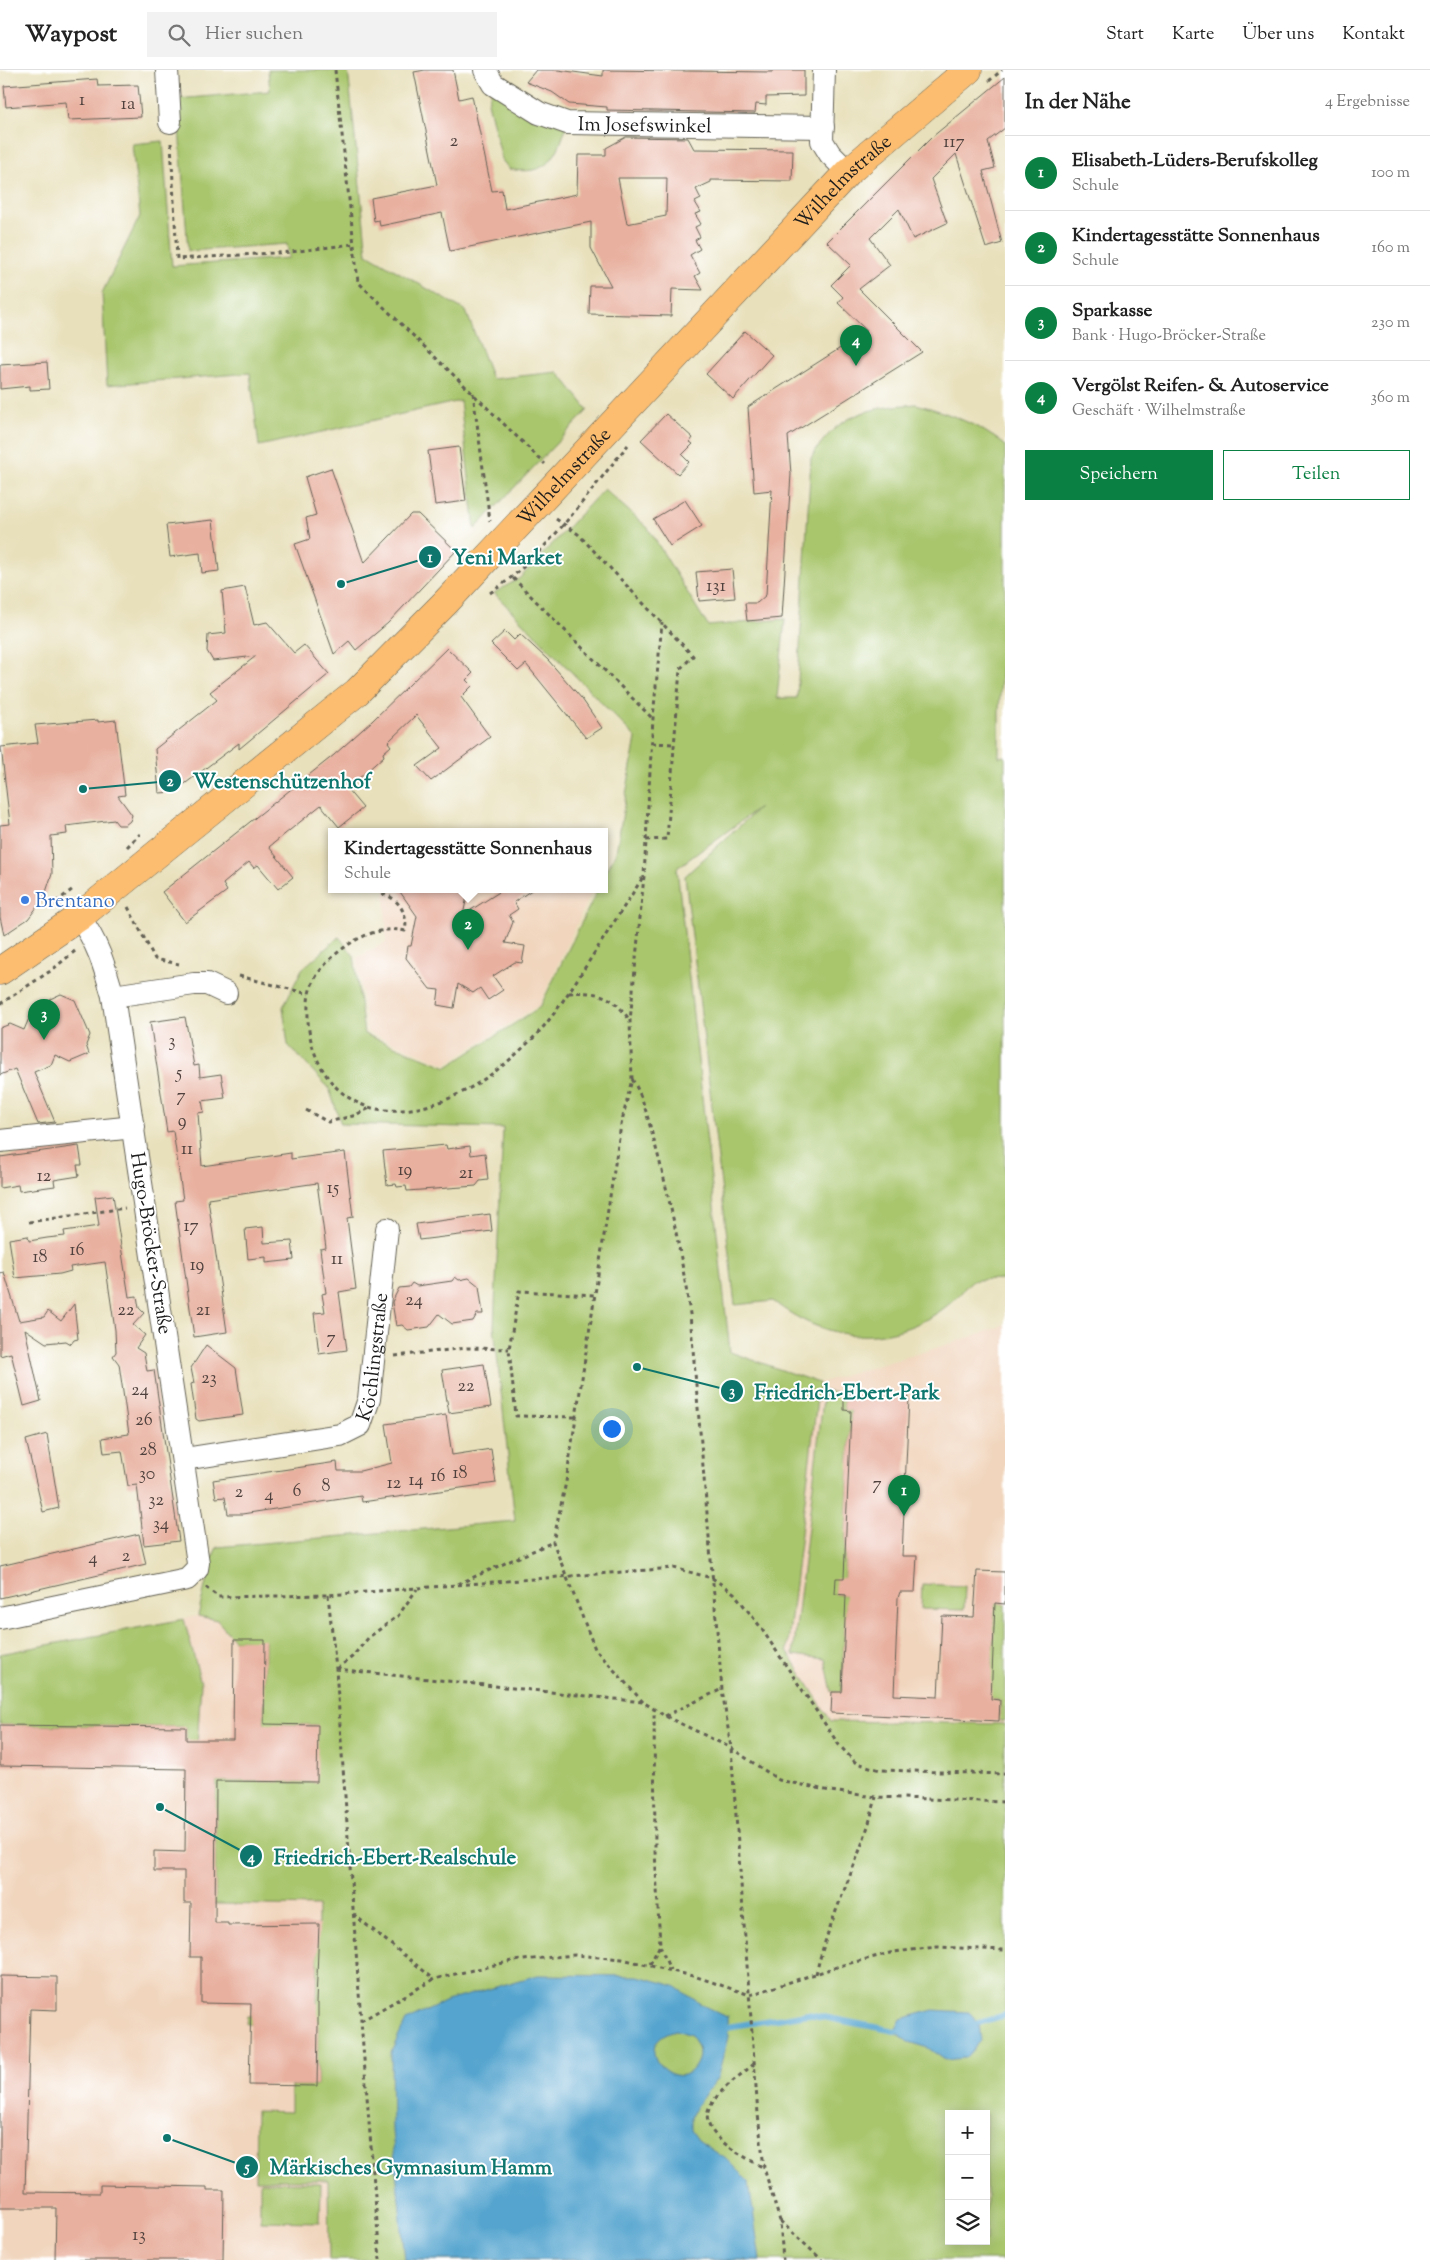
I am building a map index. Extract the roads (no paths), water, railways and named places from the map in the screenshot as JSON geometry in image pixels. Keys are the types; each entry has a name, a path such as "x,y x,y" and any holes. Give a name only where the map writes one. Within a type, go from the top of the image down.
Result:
{"main road":[{"name":"Wilhelmstraße","path":"0,972 79,917 357,692 446,602 848,172 968,70"}],"street":[{"path":"167,70 170,122"},
{"name":"Im Josefswinkel","path":"485,70 493,84 539,113 567,123 823,127"},
{"path":"824,70 822,141 825,148 848,172"},
{"name":"Hugo-Bröcker-Straße","path":"0,1618 177,1582 192,1575 198,1562 146,1205 113,996 99,949 93,936 79,917"},
{"path":"113,996 194,984 207,984 226,993"},
{"path":"0,1141 134,1128"},
{"name":"Köchlingstraße","path":"184,1459 340,1435 360,1425 367,1409 387,1229"}],"water":[{"path":"538,1975 638,1976 675,1986 702,2005 727,2017 728,2037 717,2079 696,2106 691,2117 691,2130 698,2140 726,2159 749,2182 760,2260 405,2260 392,2131 391,2052 406,2021 447,2001","holes":["676,2030 691,2035 698,2047 698,2060 690,2072 680,2075 670,2073 661,2066 655,2057 654,2047 661,2037"]},
{"path":"933,2010 969,2012 979,2023 981,2041 965,2058 945,2060 928,2048 908,2042 895,2031 901,2019"}],"waterway":[{"path":"727,2027 808,2014 895,2031"},
{"path":"979,2023 1005,2015"}],"place":[{"name":"Vergölst Reifen- & Autoservice","path":"856,366"},
{"name":"Yeni Market","path":"341,584"},
{"name":"Westenschützenhof","path":"83,789"},
{"name":"Brentano","path":"25,900"},
{"name":"Kindertagesstätte Sonnenhaus","path":"468,950"},
{"name":"Sparkasse","path":"44,1040"},
{"name":"Friedrich-Ebert-Park","path":"637,1367"},
{"name":"Elisabeth-Lüders-Berufskolleg","path":"904,1516"},
{"name":"Friedrich-Ebert-Realschule","path":"160,1807"},
{"name":"Märkisches Gymnasium Hamm","path":"167,2138"}]}
